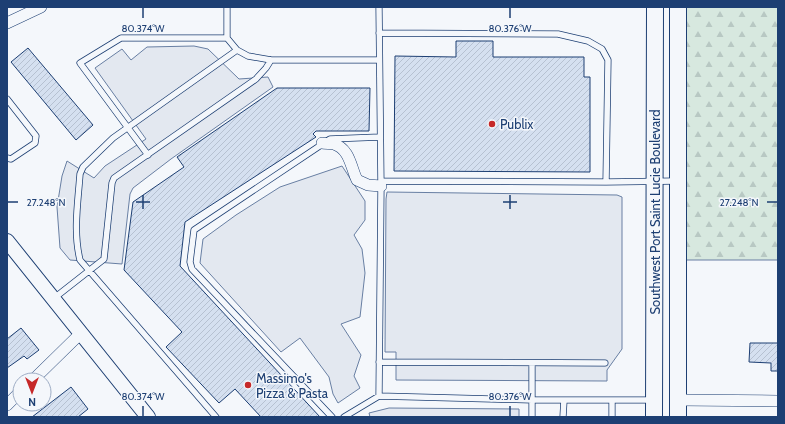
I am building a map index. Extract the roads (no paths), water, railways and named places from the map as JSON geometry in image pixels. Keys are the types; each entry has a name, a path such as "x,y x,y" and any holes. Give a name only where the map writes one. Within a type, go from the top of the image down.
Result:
{"main road":[{"name":"Southwest Port Saint Lucie Boulevard","path":"654,417 655,7"},
{"name":"Southwest Port Saint Lucie Boulevard","path":"678,7 678,417"},
{"path":"654,355 678,400"}],"street":[{"path":"7,23 41,7"},
{"path":"322,143 334,144 343,149 351,162 357,180 368,185 381,184"},
{"path":"7,241 148,417"},
{"path":"41,372 80,334"},
{"path":"678,400 778,401"}],"lane":[{"path":"227,7 227,38 237,50 248,56 271,60 379,60"},
{"path":"379,7 381,184 379,396"},
{"path":"379,33 558,34 588,41 602,49 608,60 606,182"},
{"path":"148,154 80,63 121,38 227,38"},
{"path":"216,417 80,260 76,228 80,174 83,167 113,138 237,50"},
{"path":"53,299 104,259 112,184 114,178 256,79 271,60"},
{"path":"7,99 36,136 35,143 11,159 7,158"},
{"path":"332,417 192,269 190,262 194,230 330,139 380,137"},
{"path":"381,184 678,181"},
{"path":"379,362 532,364 605,363"},
{"path":"532,364 532,417"},
{"path":"344,417 379,396 532,400 654,400"},
{"path":"563,417 564,400"},
{"path":"612,400 612,417"}],"place":[{"name":"Publix","path":"492,124"},
{"name":"Massimo's Pizza & Pasta","path":"248,385"}]}
